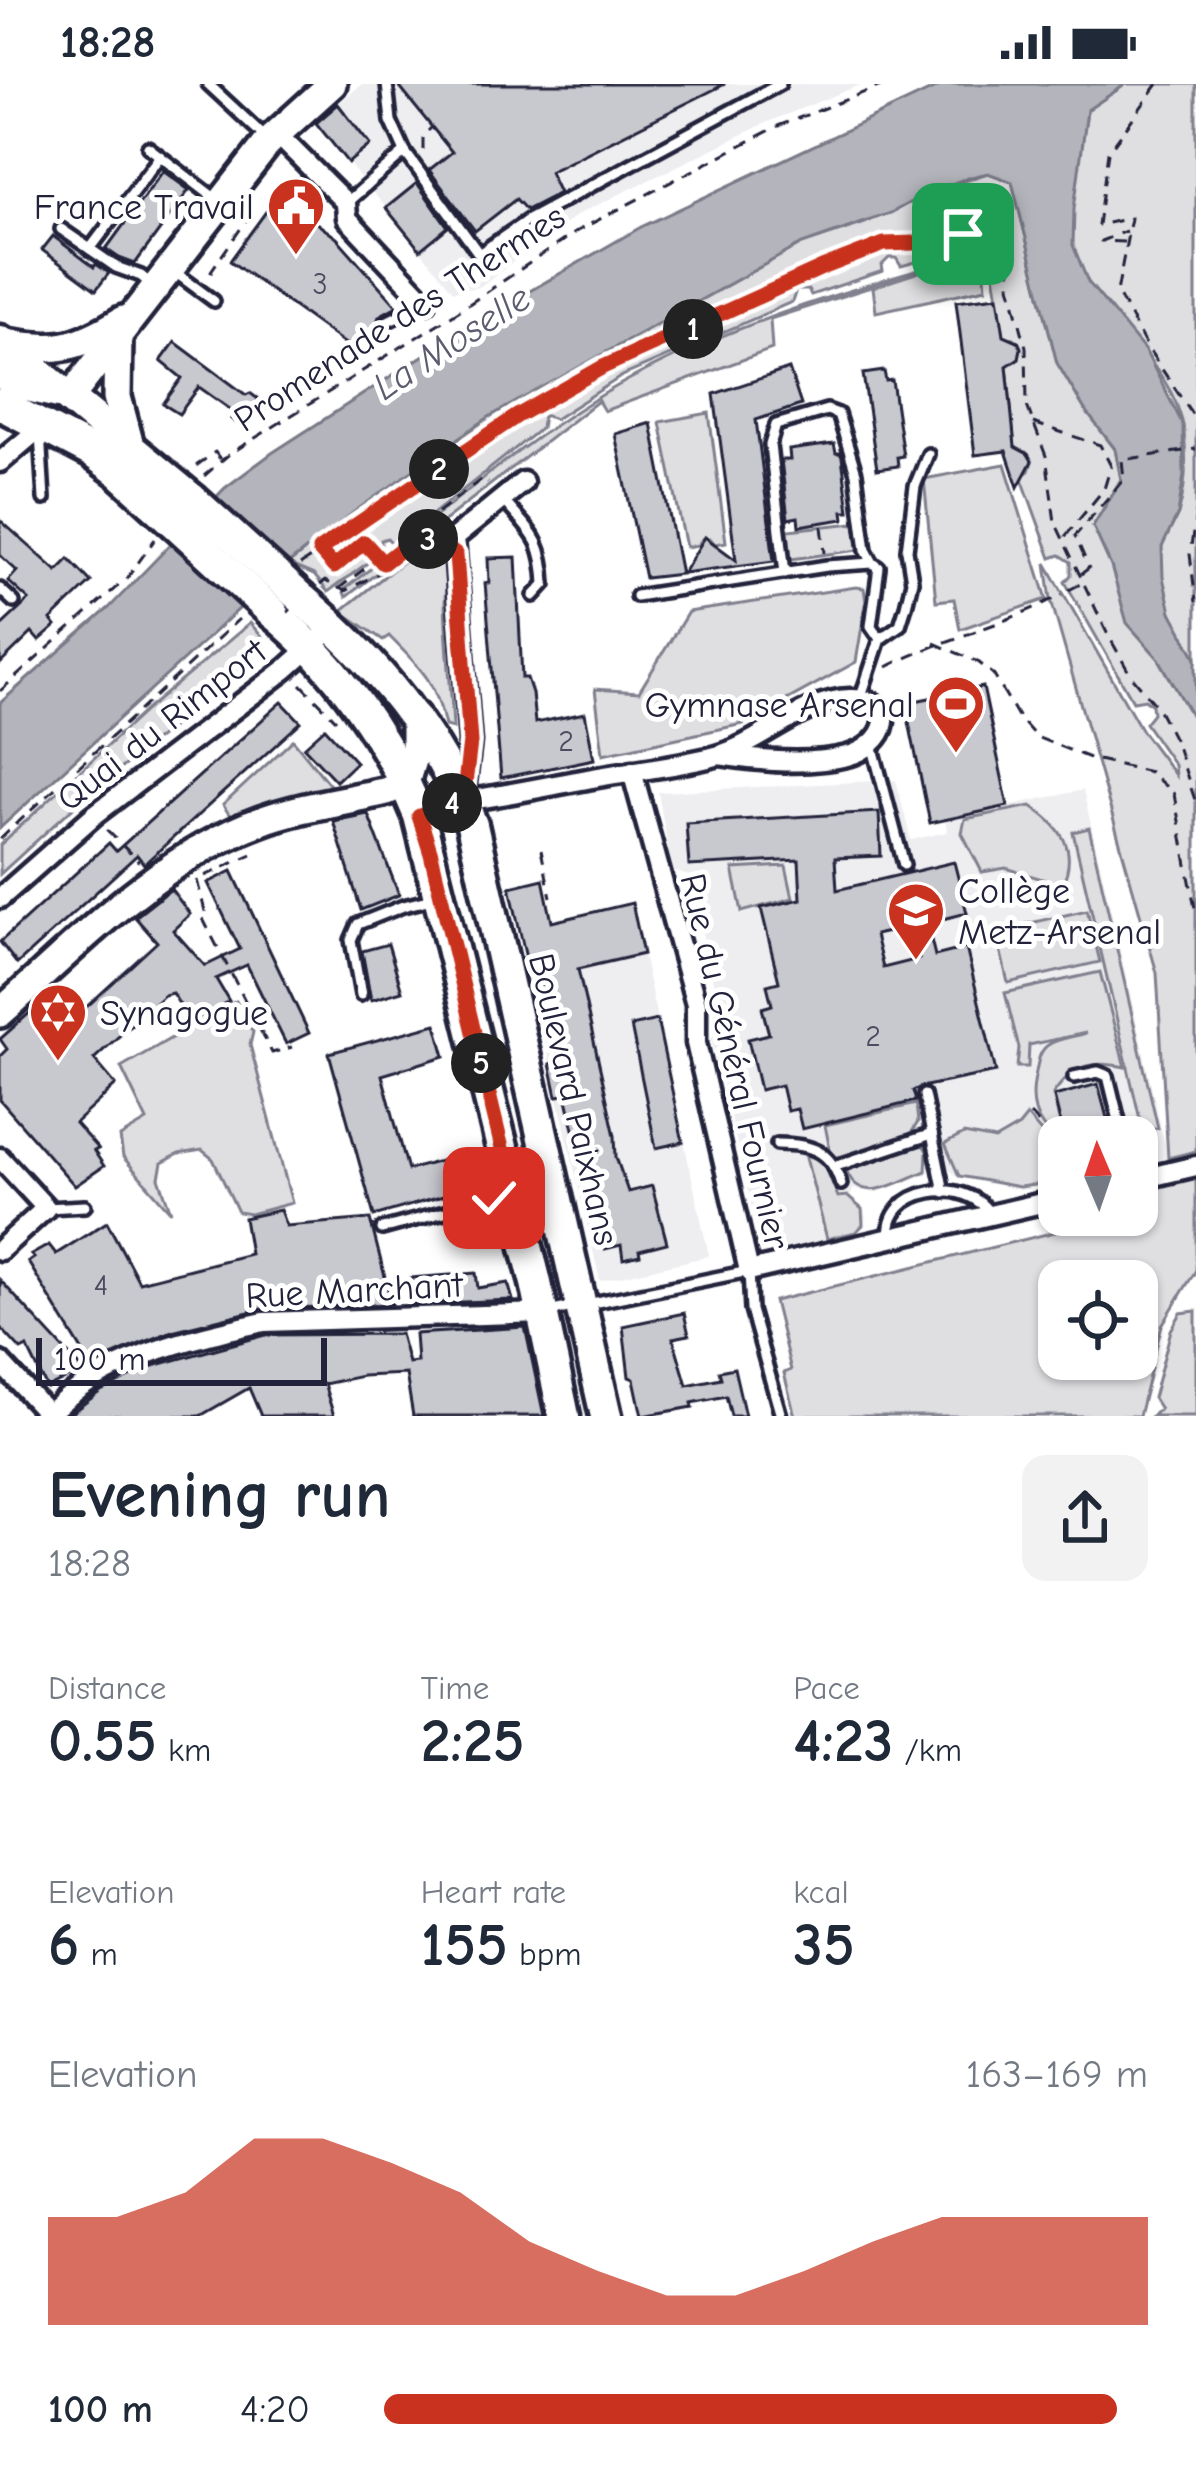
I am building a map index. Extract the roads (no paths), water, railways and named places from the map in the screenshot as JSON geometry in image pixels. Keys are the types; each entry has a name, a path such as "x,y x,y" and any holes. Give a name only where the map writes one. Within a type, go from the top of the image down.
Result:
{"main road":[{"path":"40,428 231,207 273,137 332,84"},
{"path":"1,342 47,349 77,346 157,289"},
{"path":"118,338 117,398 130,446"},
{"path":"1,342 130,446 183,501 261,612 309,650 361,708 405,783 441,897 544,1313 563,1416"},
{"path":"0,372 20,384 71,396"},
{"path":"0,404 92,452 119,472 183,501"},
{"path":"40,428 64,421 130,446"},
{"name":"Boulevard Paixhans","path":"183,501 313,590 332,627 415,716 463,801 606,1416"},
{"path":"405,783 415,750 415,716"},
{"path":"0,1013 124,901 197,850 272,817 405,783"},
{"path":"419,816 463,801"},
{"path":"530,1263 551,1262 570,1254"}],"street":[{"path":"273,137 346,203 347,218 426,302"},
{"path":"0,462 40,428"},
{"path":"502,500 524,482"},
{"name":"Boulevard Paixhans","path":"463,801 470,742 454,538 502,500"},
{"name":"Quai du Rimport","path":"0,898 93,816 309,650 332,627"},
{"path":"463,801 719,755 822,705 860,699 880,707 884,718 884,730 872,744 841,758 754,761 719,755"},
{"name":"Rue du Général Fournier","path":"632,771 698,1015 696,1043 749,1271 1038,1204"},
{"path":"0,1158 46,1208 0,1250"},
{"path":"1158,1175 1196,1166"},
{"name":"Rue Marchant","path":"47,1415 98,1376 124,1363 264,1322 544,1313"},
{"path":"0,1362 47,1415"}],"lane":[{"path":"208,84 273,137"},
{"path":"387,84 391,121 405,152 479,254 528,220 780,84"},
{"path":"148,147 231,207"},
{"path":"346,203 405,152"},
{"path":"90,250 160,156"},
{"path":"61,229 157,289 214,301"},
{"path":"386,322 426,302"},
{"path":"785,573 770,445 776,425 826,410 838,414 856,473 866,550 879,567 871,626 880,639"},
{"path":"40,428 44,499"},
{"path":"860,699 880,639 900,625 906,606 912,581 907,550 915,486 928,454"},
{"path":"502,500 544,555 545,584 534,596"},
{"path":"636,596 873,563"},
{"path":"0,589 14,602"},
{"path":"872,744 904,866"},
{"path":"361,995 351,940 358,924 441,897"},
{"path":"1074,1077 1098,1072 1108,1076 1118,1116"},
{"path":"924,1095 944,1192"},
{"path":"836,1166 932,1134"},
{"path":"777,1144 802,1144 824,1152 842,1184"},
{"path":"890,1240 888,1222 893,1210 925,1194 964,1192 983,1200 991,1216"},
{"path":"382,1229 513,1194"},
{"path":"46,1208 85,1205"},
{"path":"544,1313 749,1271 752,1310 781,1416"}],"water":[{"name":"La Moselle","path":"944,84 1126,84 1087,110 1073,245 1088,282 1146,352 1183,425 1184,475 1178,514 1162,547 1163,577 1171,612 1196,658 1196,723 1159,659 1127,623 1111,566 1093,526 1121,480 1115,449 1057,363 1012,182 988,173 802,244 489,417 288,564 0,828 0,703 109,608 225,488 469,326 641,227"}],"place":[{"name":"France Travail","path":"296,257"},
{"name":"Gymnase Arsenal","path":"956,755"},
{"name":"Collège Metz-Arsenal","path":"916,962"},
{"name":"Synagogue","path":"58,1063"}]}
